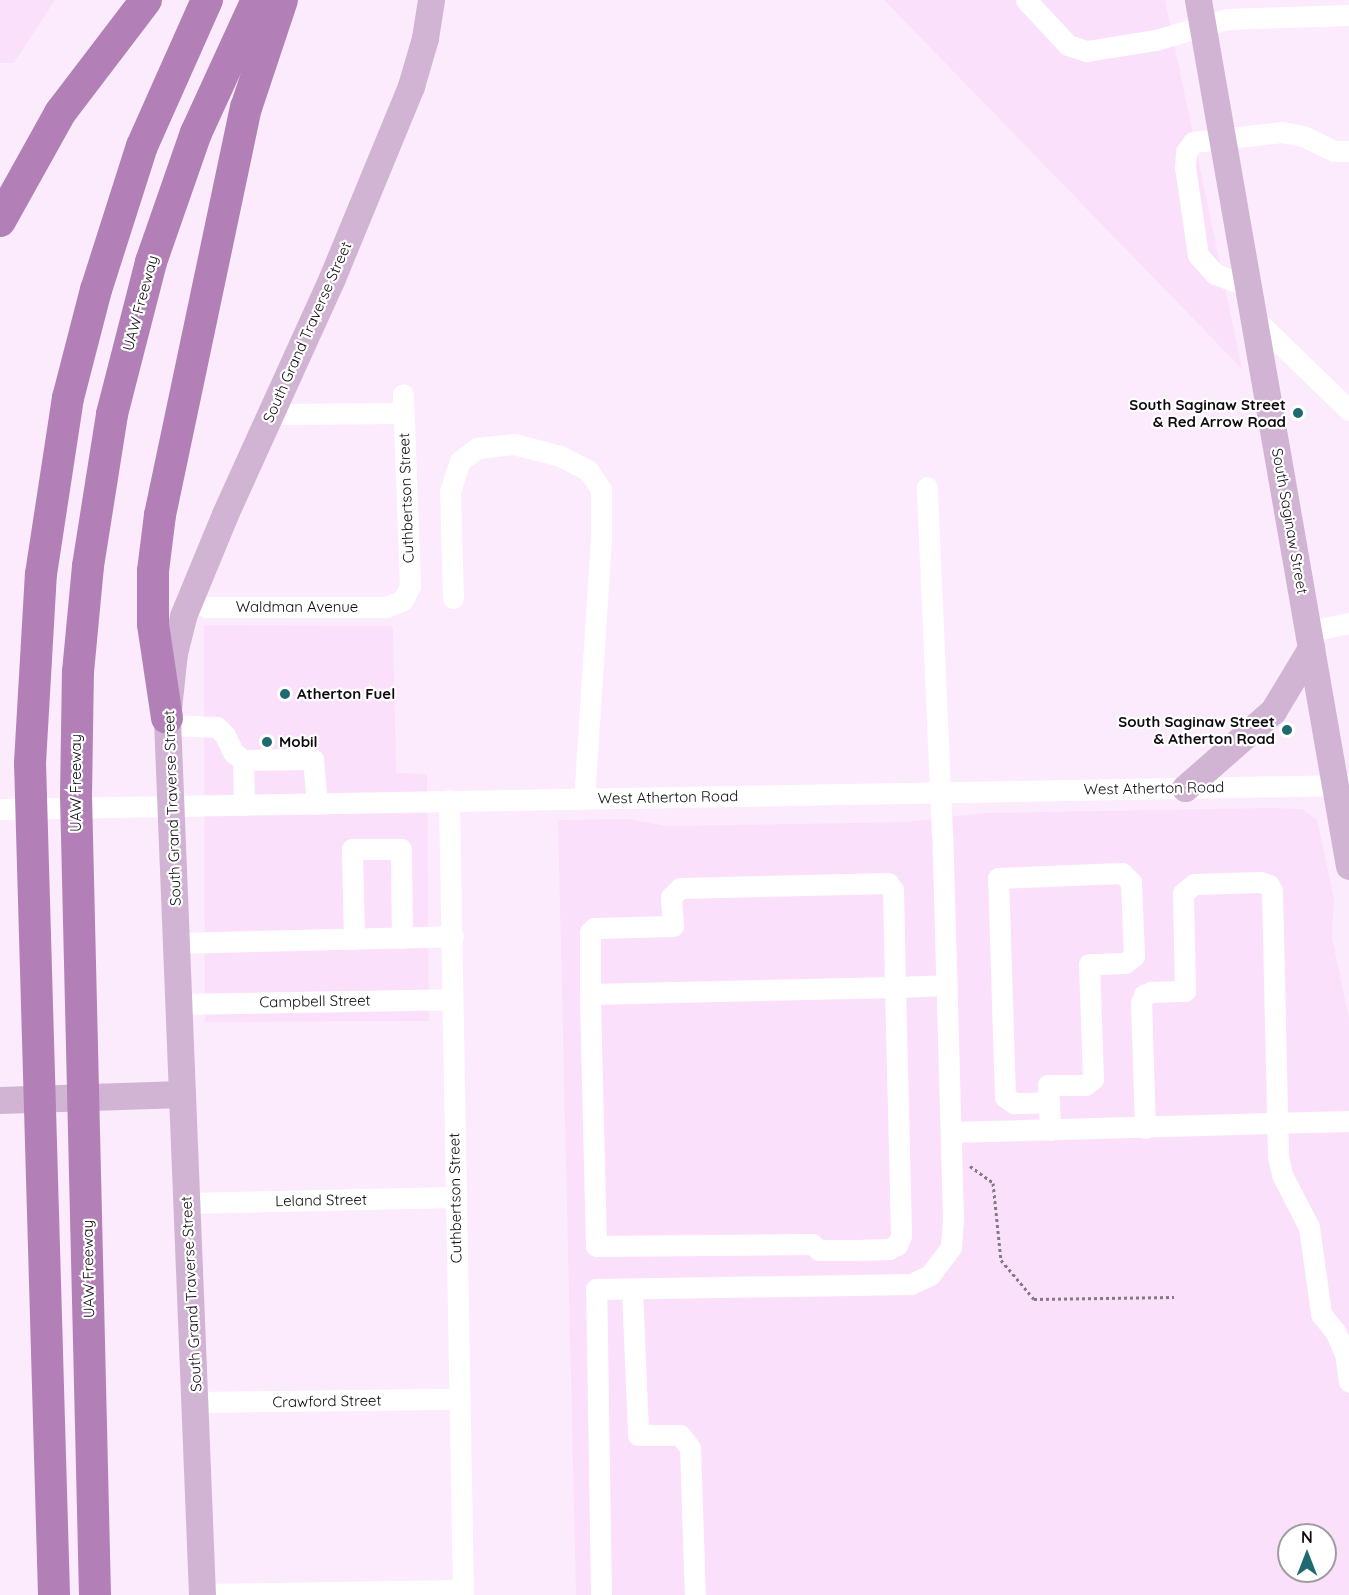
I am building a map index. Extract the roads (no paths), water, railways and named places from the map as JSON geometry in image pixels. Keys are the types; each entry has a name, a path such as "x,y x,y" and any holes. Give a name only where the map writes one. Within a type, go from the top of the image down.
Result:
{"highway":[{"path":"0,221 60,113 146,0"},
{"path":"54,1595 30,763 41,573 68,398 127,190 156,110 207,0"},
{"name":"UAW Freeway","path":"95,1595 86,1150 76,851 76,762 88,566 101,470 124,364 154,252 196,133 257,0"},
{"path":"168,721 153,624 153,571 160,515 246,108 282,0"},
{"path":"35,1595 44,1274"},
{"path":"89,1292 113,1595"}],"main road":[{"name":"South Grand Traverse Street","path":"202,1594 168,721 174,653 190,599 411,86 425,38 431,0"},
{"name":"South Saginaw Street","path":"1201,13 1248,286 1257,321 1310,640 1342,785 1349,866"},
{"path":"1185,788 1273,711 1310,640"},
{"path":"0,1100 182,1094"}],"street":[{"path":"1026,0 1068,45 1087,51 1156,40 1201,13 1259,8 1349,15"},
{"path":"1248,286 1215,274 1204,266 1195,243 1186,152 1193,142 1282,132 1303,136 1334,151 1349,151"},
{"path":"1257,321 1349,410"},
{"name":"Cuthbertson Street","path":"271,414 403,404 410,586 403,600"},
{"path":"453,598 450,491 459,461 477,448 514,444 560,456 588,470 601,489 601,538 584,798"},
{"path":"601,1595 596,1289 911,1284 930,1275 951,1247 951,1132 941,792 927,487"},
{"name":"Waldman Avenue","path":"190,599 206,606 386,607 403,600"},
{"path":"1310,640 1349,623"},
{"path":"168,721 217,727 233,752 243,760 313,759 317,804"},
{"path":"243,760 244,805"},
{"name":"West Atherton Road","path":"0,809 1342,785"},
{"name":"Cuthbertson Street","path":"449,800 463,1593"},
{"path":"354,939 352,849 401,849 402,938"},
{"path":"1049,1102 1014,1103 1005,1097 998,878 1122,873 1131,882 1134,956 1125,963 1089,963 1093,1079 1085,1085 1048,1085 1049,1102 1050,1130"},
{"path":"1145,1128 1141,1003 1144,995 1151,992 1185,991 1184,893 1194,884 1260,882 1272,891 1278,1125 1282,1175 1309,1227 1321,1314 1335,1331 1345,1353 1349,1382"},
{"path":"888,883 893,890 901,1236 897,1245 889,1249 819,1251 812,1244 596,1246 590,994 589,937 594,928 673,926 674,891 708,887 888,883"},
{"path":"176,943 453,936"},
{"path":"590,994 947,985"},
{"name":"Campbell Street","path":"178,1004 451,999"},
{"path":"951,1132 1278,1125 1349,1121"},
{"name":"Leland Street","path":"186,1203 455,1197"},
{"path":"632,1289 638,1435 680,1435 690,1448 695,1595"},
{"name":"Crawford Street","path":"196,1402 458,1399"},
{"path":"202,1594 463,1593"}],"place":[{"name":"South Saginaw Street & Red Arrow Road","path":"1298,413"},
{"name":"Atherton Fuel","path":"285,694"},
{"name":"South Saginaw Street & Atherton Road","path":"1287,730"},
{"name":"Mobil","path":"267,742"}]}
